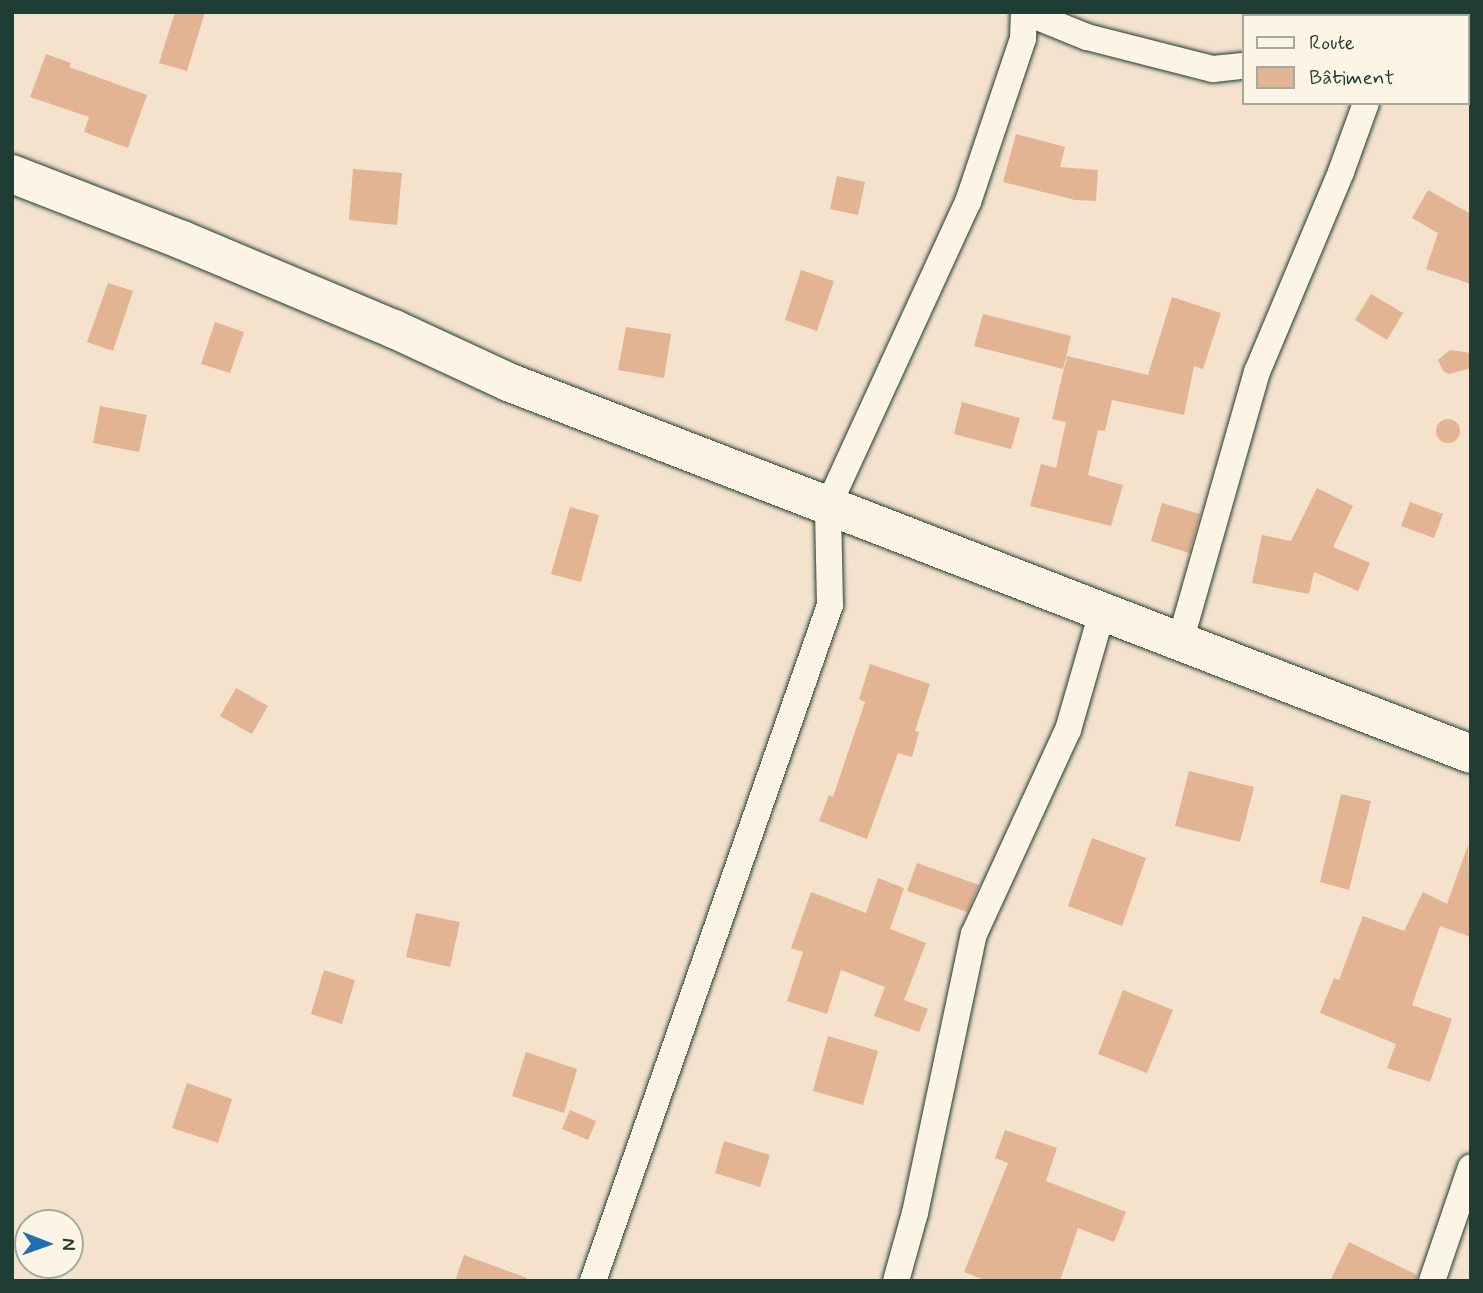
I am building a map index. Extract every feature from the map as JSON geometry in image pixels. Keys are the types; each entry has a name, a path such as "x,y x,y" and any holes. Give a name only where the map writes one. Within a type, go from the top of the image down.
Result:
{"highway":[{"path":"12,174 369,318 508,382 1471,754"}],"street":[{"path":"593,1281 831,605 828,506 968,202 1023,39 1024,12 1087,37 1213,69 1242,66"},
{"path":"1180,642 1257,372 1365,105"},
{"path":"896,1281 915,1213 974,934 1068,730 1102,612"},
{"path":"1432,1281 1471,1167"}],"building":[{"path":"175,12 205,12 187,71 159,63"},
{"path":"46,54 71,63 69,67 147,95 128,148 84,132 89,117 30,97"},
{"path":"1016,134 1065,147 1060,167 1098,170 1096,201 1075,200 1003,182"},
{"path":"353,169 402,173 397,225 349,220"},
{"path":"837,176 865,182 858,215 830,209"},
{"path":"1428,190 1471,214 1471,284 1426,269 1438,233 1412,218"},
{"path":"801,270 834,281 817,331 785,320"},
{"path":"108,283 133,291 113,351 87,342"},
{"path":"1371,294 1403,313 1387,340 1355,320"},
{"path":"1172,297 1221,313 1203,369 1194,366 1184,415 1112,400 1105,431 1098,430 1088,475 1123,485 1111,526 1030,506 1041,464 1056,468 1066,422 1052,419 1067,356 1148,375"},
{"path":"983,314 1071,336 1063,369 974,346"},
{"path":"215,322 244,332 230,373 201,364"},
{"path":"626,327 671,334 664,378 618,370"},
{"path":"1450,350 1471,353 1471,368 1449,374 1443,371 1438,360"},
{"path":"962,402 1020,418 1011,449 954,434"},
{"path":"100,406 147,415 139,452 93,443"},
{"path":"1448,419 1457,422 1460,431 1457,440 1448,443 1439,440 1436,431 1439,422"},
{"path":"1317,488 1353,506 1333,547 1370,563 1358,591 1314,572 1309,594 1252,583 1262,535 1291,541"},
{"path":"1410,502 1443,514 1434,538 1401,526"},
{"path":"1162,503 1200,514 1189,553 1151,541"},
{"path":"570,507 599,515 581,582 551,574"},
{"path":"870,664 930,684 915,731 919,732 912,757 898,753 867,839 819,821 829,795 833,797 865,702 859,699"},
{"path":"236,688 268,706 252,734 220,716"},
{"path":"1189,771 1254,787 1240,842 1175,826"},
{"path":"1341,794 1371,801 1349,890 1320,882"},
{"path":"1092,838 1146,858 1122,926 1068,906"},
{"path":"1468,845 1471,937 1440,926 1412,1005 1452,1019 1430,1082 1387,1068 1396,1044 1320,1013 1334,978 1339,980 1363,916 1404,931 1423,892 1447,904"},
{"path":"917,863 979,885 967,912 907,891"},
{"path":"878,878 904,888 890,929 926,943 904,1000 928,1009 919,1032 874,1016 885,987 841,970 827,1014 787,1001 803,952 791,948 811,892 866,913"},
{"path":"416,913 460,922 450,967 406,957"},
{"path":"324,970 355,980 342,1024 311,1014"},
{"path":"1123,990 1173,1010 1147,1073 1098,1054"},
{"path":"828,1036 878,1051 863,1105 813,1091"},
{"path":"526,1052 577,1069 564,1113 512,1096"},
{"path":"187,1083 232,1099 218,1143 172,1128"},
{"path":"570,1110 596,1121 588,1140 562,1129"},
{"path":"1005,1130 1057,1148 1046,1181 1126,1212 1114,1242 1078,1228 1060,1281 987,1281 964,1272 1008,1163 995,1158"},
{"path":"724,1141 770,1155 760,1187 715,1173"},
{"path":"1349,1242 1417,1275 1417,1281 1330,1281"},
{"path":"464,1255 527,1278 526,1281 455,1281"}]}
